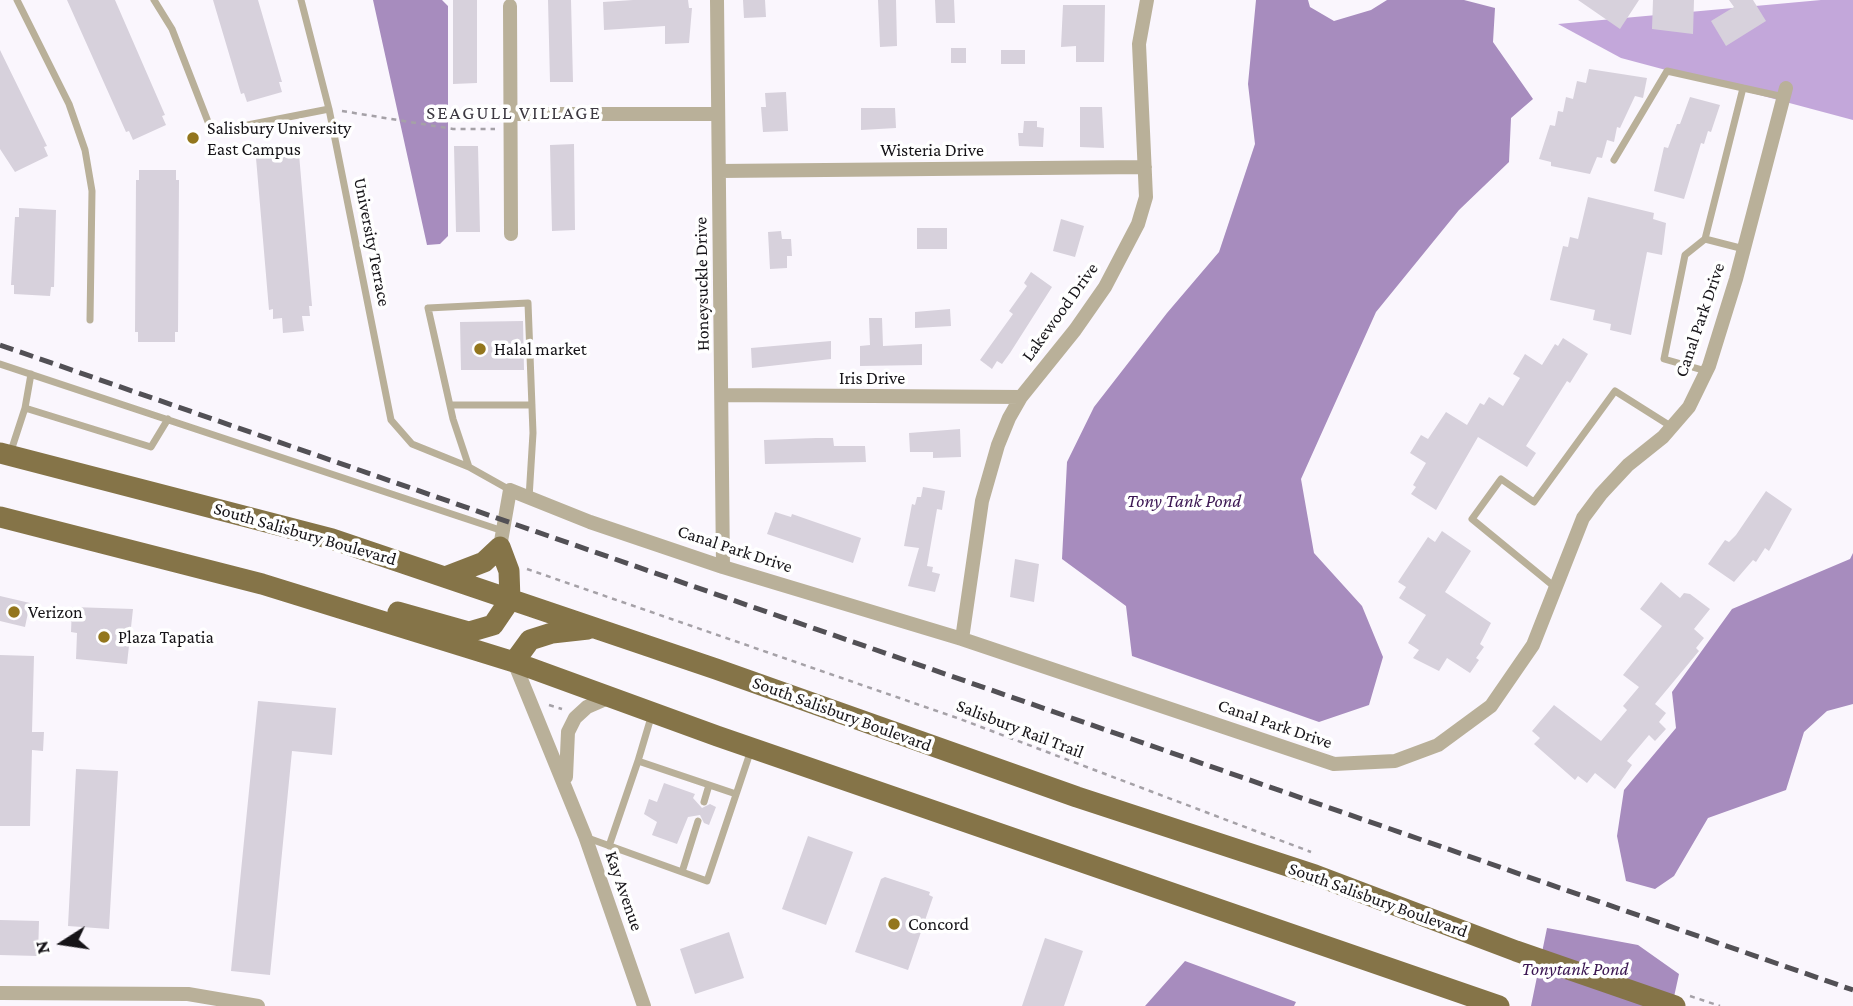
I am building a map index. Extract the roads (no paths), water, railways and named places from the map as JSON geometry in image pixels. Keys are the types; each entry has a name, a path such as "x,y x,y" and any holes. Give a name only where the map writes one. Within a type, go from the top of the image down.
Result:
{"main road":[{"name":"South Salisbury Boulevard","path":"5,454 332,539 1077,797 1315,875 1516,951 1675,1006"},
{"path":"0,517 262,584 514,662 752,748 1499,1006"},
{"path":"380,620 400,611 469,632 493,625 510,600 509,571 501,539"},
{"path":"444,577 485,562 501,539"},
{"path":"514,662 530,640 552,633 597,629"}],"street":[{"name":"Honeysuckle Drive","path":"716,0 723,395 723,567"},
{"name":"Lakewood Drive","path":"962,639 982,501 998,445 1021,397 1075,330 1139,224 1146,197 1139,44 1147,0"},
{"path":"510,6 511,234"},
{"name":"Canal Park Drive","path":"510,491 723,567 962,639 1334,764 1363,765 1395,761 1438,745 1491,706 1533,645 1583,518 1601,494 1689,407 1707,371 1744,249 1785,93"},
{"path":"511,121 718,114"},
{"name":"Wisteria Drive","path":"719,170 1145,167"},
{"name":"Iris Drive","path":"723,395 1021,397"},
{"path":"501,539 510,491"},
{"name":"Kay Avenue","path":"514,662 585,836 644,1006"},
{"name":"Kay Avenue","path":"567,789 565,756 568,732 575,718 587,707 610,697"},
{"path":"0,993 188,994 258,1006"}],"lane":[{"path":"17,0 69,104 85,150 92,191 90,320"},
{"path":"155,0 172,29 212,132 329,109"},
{"name":"University Terrace","path":"300,0 329,109 391,420 412,444 469,467 510,491"},
{"path":"1614,160 1667,71 1743,88 1785,93"},
{"path":"1707,371 1664,359 1685,255 1705,239 1743,88"},
{"path":"1705,239 1744,249"},
{"path":"469,467 450,405 428,308 528,303 532,405 529,498"},
{"path":"0,363 168,419 501,539"},
{"path":"5,454 25,408 31,374"},
{"path":"1556,588 1472,519 1501,479 1534,502 1615,391 1672,426"},
{"path":"450,405 532,405"},
{"path":"25,408 151,447 168,419"},
{"path":"609,846 652,712"},
{"path":"585,836 707,881 752,748"},
{"path":"638,761 736,794"},
{"path":"704,802 709,785"},
{"path":"682,872 698,821"}],"water":[{"path":"373,0 442,0 448,6 448,236 440,244 427,245"},
{"name":"Tony Tank Pond","path":"1256,0 1308,0 1310,7 1334,21 1371,10 1387,0 1464,0 1495,8 1493,42 1533,99 1511,118 1509,162 1459,210 1376,312 1301,479 1314,553 1362,606 1383,657 1369,705 1319,722 1132,656 1126,606 1062,559 1067,462 1094,407 1167,313 1219,252 1255,144 1248,84"},
{"path":"1853,553 1853,704 1827,711 1804,732 1786,790 1708,818 1674,876 1655,889 1626,881 1617,836 1624,790 1676,728 1672,692 1732,609 1850,559"},
{"name":"Tonytank Pond","path":"1547,928 1638,945 1679,974 1672,1006 1531,1006"},
{"path":"1185,961 1296,1002 1294,1006 1145,1006"}],"railway":[{"path":"0,345 1853,990"}],"place":[{"name":"Salisbury University East Campus","path":"193,138"},
{"name":"Halal market","path":"480,349"},
{"name":"Verizon","path":"14,612"},
{"name":"Plaza Tapatia","path":"104,637"},
{"name":"Concord","path":"894,924"}],"district":[{"name":"SEAGULL VILLAGE","path":"514,113"}]}
